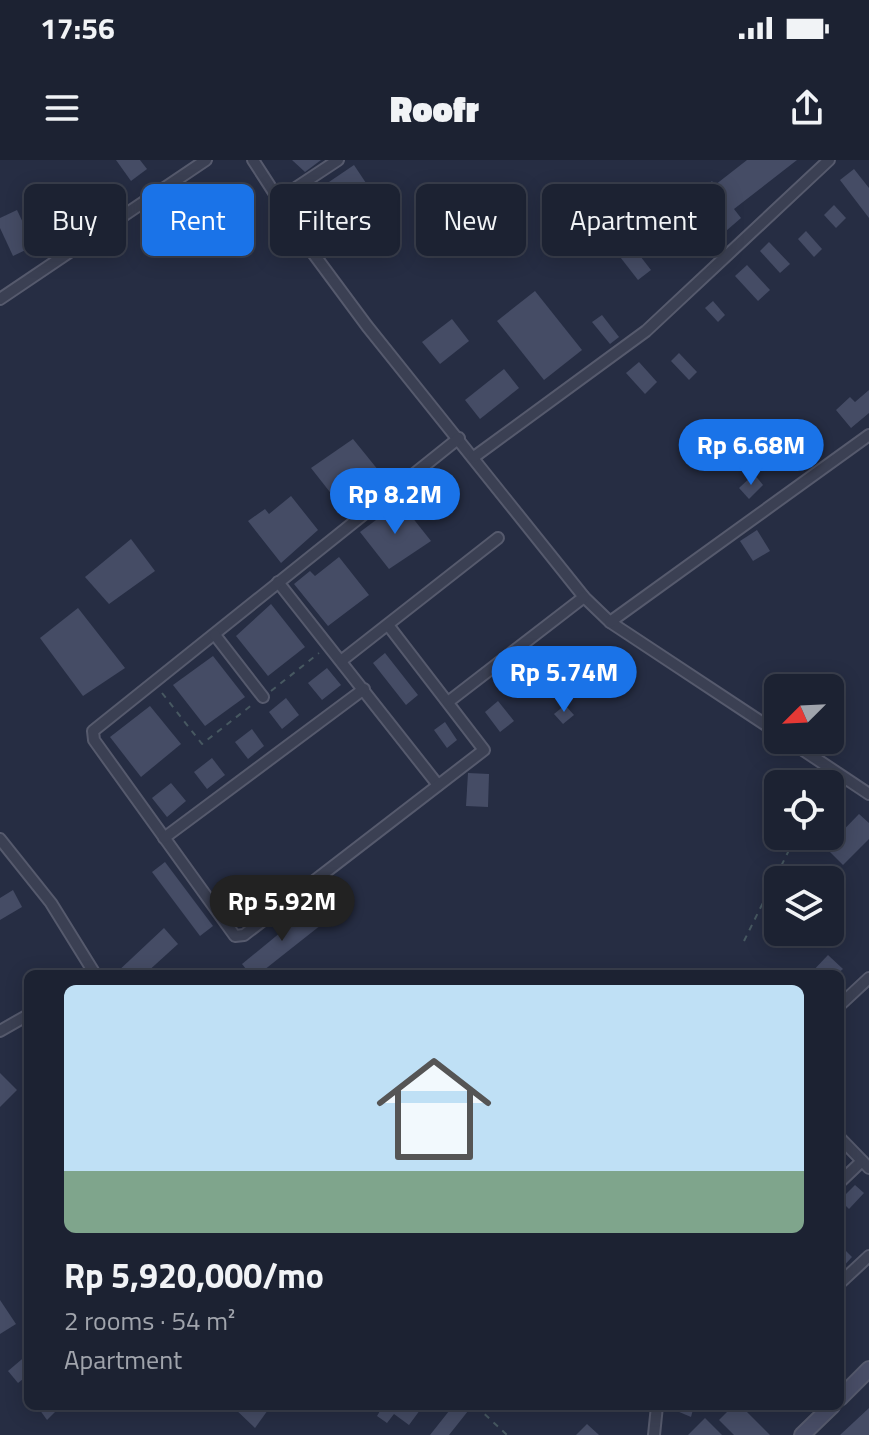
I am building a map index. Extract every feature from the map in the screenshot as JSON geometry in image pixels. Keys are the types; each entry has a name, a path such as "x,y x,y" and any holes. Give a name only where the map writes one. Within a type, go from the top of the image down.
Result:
{"street":[{"path":"0,299 206,160"},
{"path":"253,160 270,186"},
{"path":"302,184 338,160"},
{"path":"474,457 646,331 829,160"},
{"path":"318,256 367,326 584,597 610,622 764,724"},
{"path":"610,622 869,435"},
{"path":"388,625 484,750 241,937 233,933 164,838 92,736 94,730 459,438"},
{"path":"341,661 498,538"},
{"path":"278,582 438,785"},
{"path":"448,702 584,597"},
{"path":"215,635 263,697"},
{"path":"164,838 364,689"},
{"path":"809,754 869,794"},
{"path":"0,839 51,903 93,970"},
{"path":"844,1001 869,978"},
{"path":"0,1031 24,1017"},
{"path":"844,1142 865,1165 844,1179"},
{"path":"844,1279 869,1256"},
{"path":"844,1394 869,1369"},
{"path":"654,1435 657,1410"},
{"path":"802,1435 828,1410"}],"path":[{"path":"153,683 202,744 328,646"},
{"path":"744,941 789,850"},
{"path":"480,1410 507,1435"}],"building":[{"path":"116,160 140,160 147,169 131,181"},
{"path":"292,160 321,160 305,172"},
{"path":"747,160 797,160 734,209 741,218 726,231 725,184 716,184"},
{"path":"354,165 366,183 365,184 326,184"},
{"path":"854,169 869,188 869,218 840,180"},
{"path":"834,205 846,218 836,228 824,215"},
{"path":"17,210 24,225 24,251 13,256 0,228 0,218"},
{"path":"806,231 822,249 814,257 798,239"},
{"path":"769,242 790,264 780,273 760,251"},
{"path":"619,256 640,256 651,270 638,280"},
{"path":"747,265 770,290 758,301 735,276"},
{"path":"535,291 582,350 544,380 497,321"},
{"path":"713,301 725,315 718,322 705,308"},
{"path":"602,315 619,337 610,344 592,322"},
{"path":"452,319 469,341 440,364 422,342"},
{"path":"679,353 697,372 689,380 671,361"},
{"path":"639,362 657,382 645,394 626,373"},
{"path":"504,369 519,388 480,419 465,400"},
{"path":"869,390 869,413 851,428 836,410 850,397 855,402"},
{"path":"353,439 383,476 344,510 311,468"},
{"path":"754,474 763,485 749,499 739,488"},
{"path":"291,496 318,530 281,563 248,521 265,509 269,514"},
{"path":"400,502 431,541 389,569 360,532"},
{"path":"757,530 770,551 753,561 740,541"},
{"path":"131,539 155,571 109,604 85,577"},
{"path":"339,557 369,595 328,626 294,584 310,571 315,576"},
{"path":"271,604 305,647 268,676 236,636"},
{"path":"78,608 125,668 83,696 40,638"},
{"path":"385,653 418,695 406,705 373,663"},
{"path":"213,656 245,697 205,726 173,685"},
{"path":"533,659 546,674 532,685 520,669"},
{"path":"327,668 341,685 322,700 308,683"},
{"path":"286,698 299,715 282,729 269,712"},
{"path":"498,701 514,721 500,732 485,712"},
{"path":"565,705 574,715 563,724 554,714"},
{"path":"150,706 181,744 141,777 110,737"},
{"path":"445,722 457,740 447,748 434,730"},
{"path":"252,729 264,746 248,759 235,742"},
{"path":"212,758 225,775 207,789 194,772"},
{"path":"468,773 489,774 488,807 466,806"},
{"path":"171,783 186,801 167,817 152,798"},
{"path":"859,814 869,823 869,839 843,865 828,850 844,850 844,829"},
{"path":"165,862 213,926 200,936 152,872"},
{"path":"13,890 22,907 0,920 0,898"},
{"path":"309,909 321,925 264,970 247,970 242,964"},
{"path":"164,928 178,944 149,970 119,970"},
{"path":"828,955 843,969 842,970 814,970"},
{"path":"0,1073 17,1090 0,1107"},
{"path":"855,1185 864,1193 849,1209 844,1204 844,1196"},
{"path":"844,1249 852,1257 844,1266"},
{"path":"0,1300 16,1324 0,1334"},
{"path":"24,1357 24,1378 18,1383 8,1371"},
{"path":"869,1408 869,1435 840,1435"},
{"path":"40,1410 57,1410 47,1420"},
{"path":"236,1410 268,1410 255,1428"},
{"path":"381,1410 420,1410 409,1425 394,1414 387,1423 377,1416"},
{"path":"450,1410 469,1410 449,1435 430,1435"},
{"path":"674,1410 693,1410 691,1417"},
{"path":"729,1410 745,1410 770,1435 734,1435 719,1420"},
{"path":"705,1418 722,1435 688,1435"},
{"path":"587,1424 599,1435 576,1435"}]}
